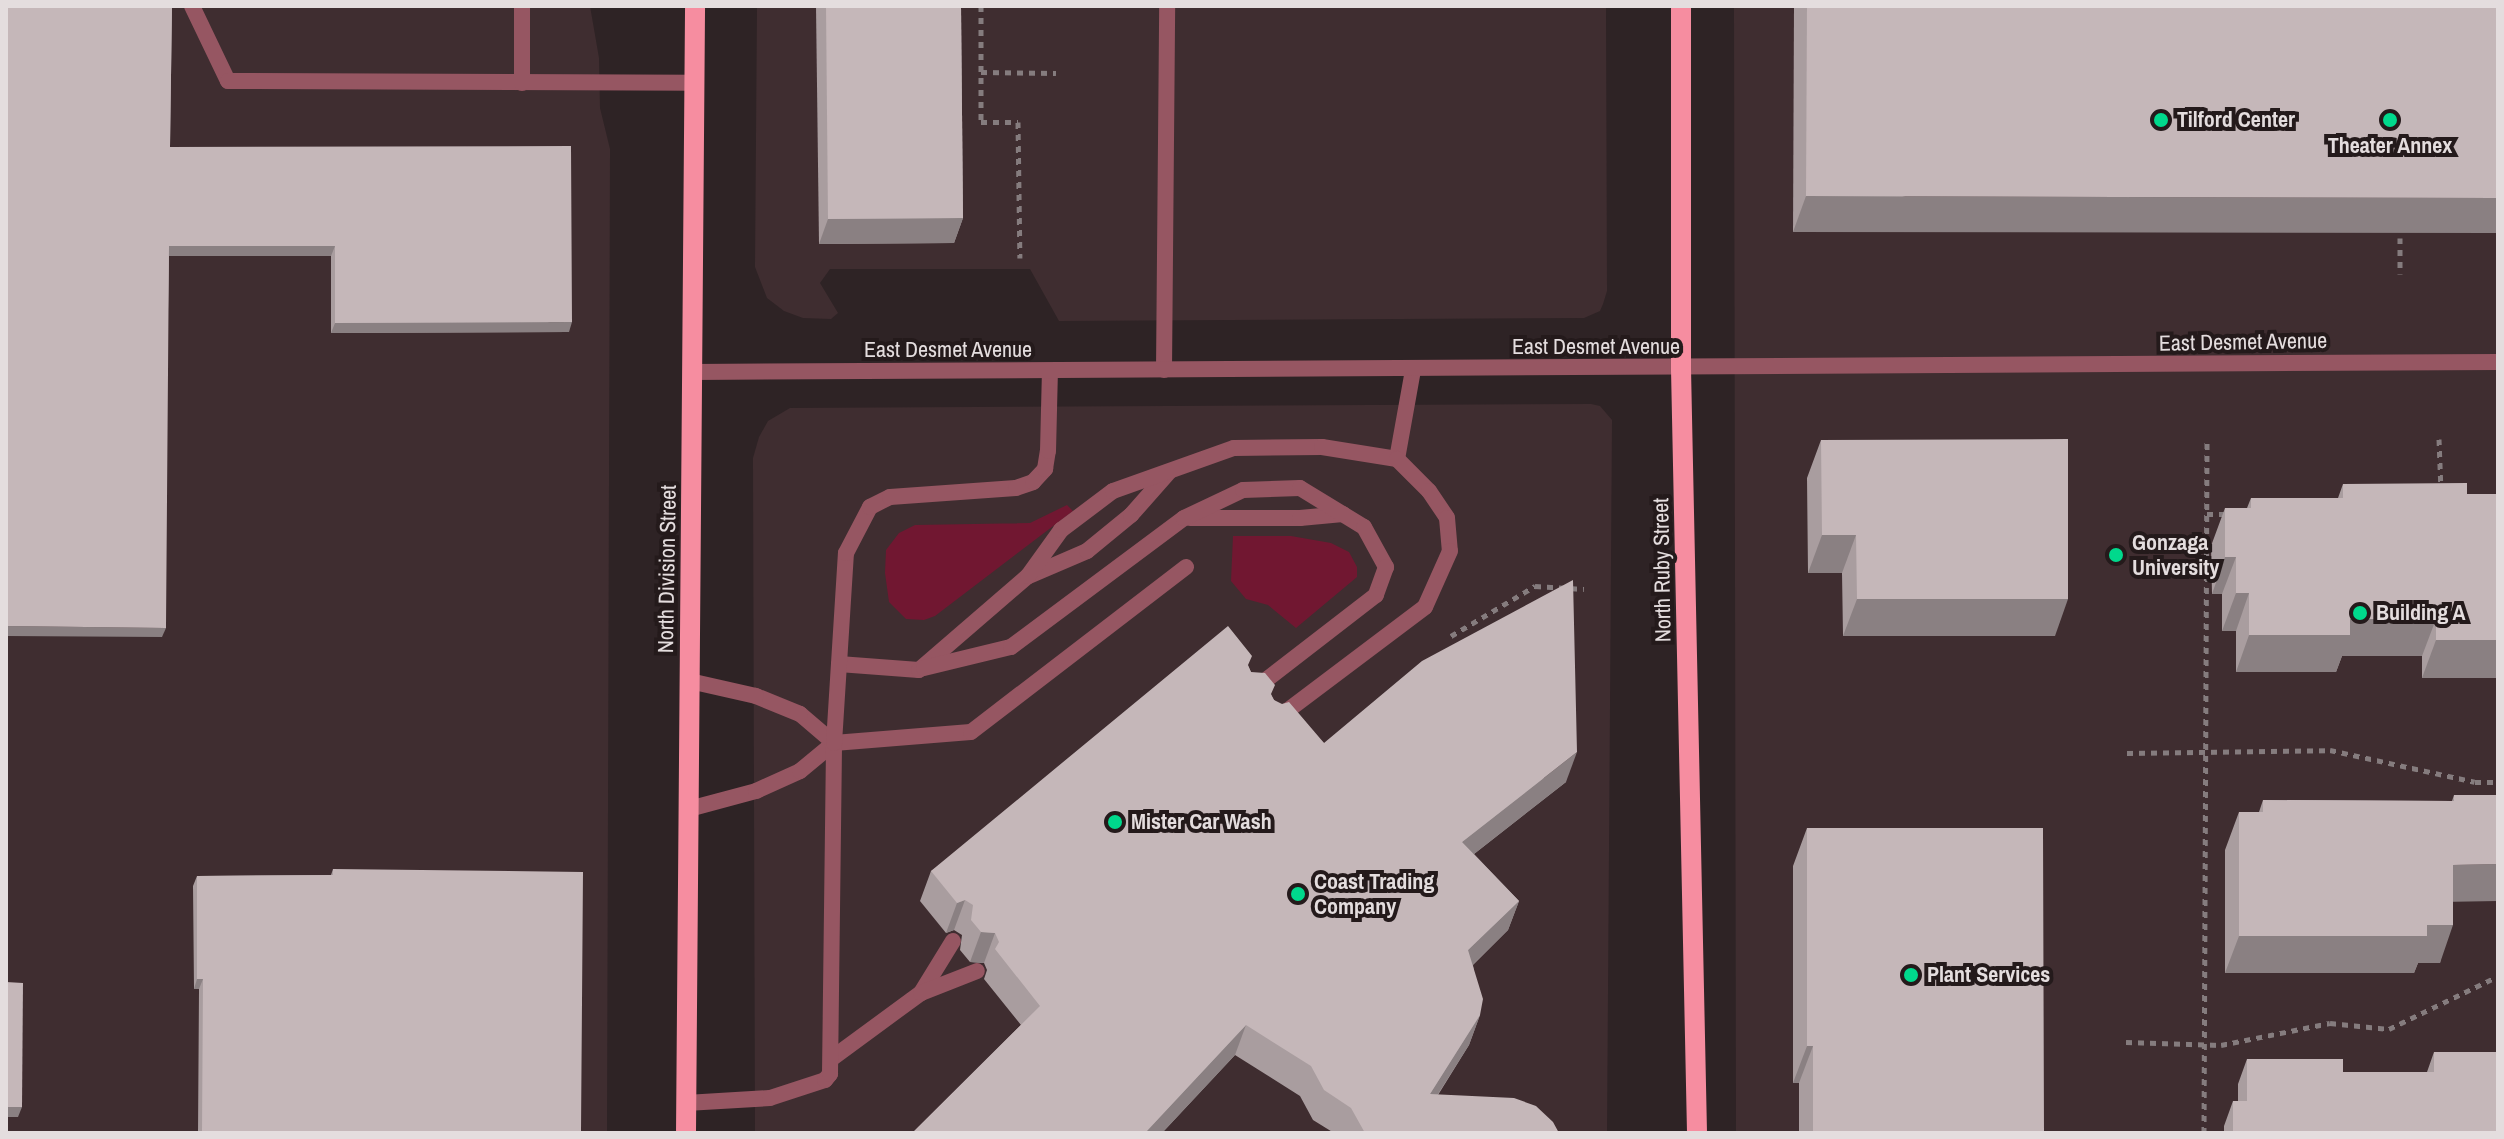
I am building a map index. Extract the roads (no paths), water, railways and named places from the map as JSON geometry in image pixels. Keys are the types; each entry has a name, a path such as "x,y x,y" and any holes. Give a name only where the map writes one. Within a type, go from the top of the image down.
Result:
{"main road":[{"name":"North Division Street","path":"686,1133 695,6"},
{"name":"North Ruby Street","path":"1681,6 1681,369 1697,1133"}],"street":[{"path":"192,6 228,81 695,83"},
{"path":"522,6 522,83"},
{"path":"1164,370 1167,6"},
{"name":"East Desmet Avenue","path":"693,372 1681,369 2498,362"},
{"path":"1397,459 1413,370"},
{"path":"686,1103 776,1096 825,1080 830,1074 834,743 846,553 870,507 890,497 1016,488 1033,482 1045,469 1048,451 1050,371"},
{"path":"919,670 1028,576 1061,530 1113,491 1234,448 1322,447 1397,459 1429,491 1447,518 1450,551 1425,607 1271,723"},
{"path":"1028,576 1087,551 1131,515 1170,471"},
{"path":"839,664 919,670 1011,647 1184,518 1243,490 1300,488 1364,527 1386,567 1376,595 1248,694"},
{"path":"1184,518 1300,518 1343,514"},
{"path":"689,809 756,791 800,771 834,743 971,732 1186,567"},
{"path":"690,681 756,696 800,714 834,743"},
{"path":"921,993 953,941"},
{"path":"831,1059 921,993 977,971"}],"place":[{"name":"Tilford Center","path":"2161,120"},
{"name":"Theater Annex","path":"2390,120"},
{"name":"Gonzaga University","path":"2116,555"},
{"name":"Building A","path":"2360,613"},
{"name":"Mister Car Wash","path":"1115,822"},
{"name":"Coast Trading Company","path":"1298,894"},
{"name":"Plant Services","path":"1911,975"}]}
